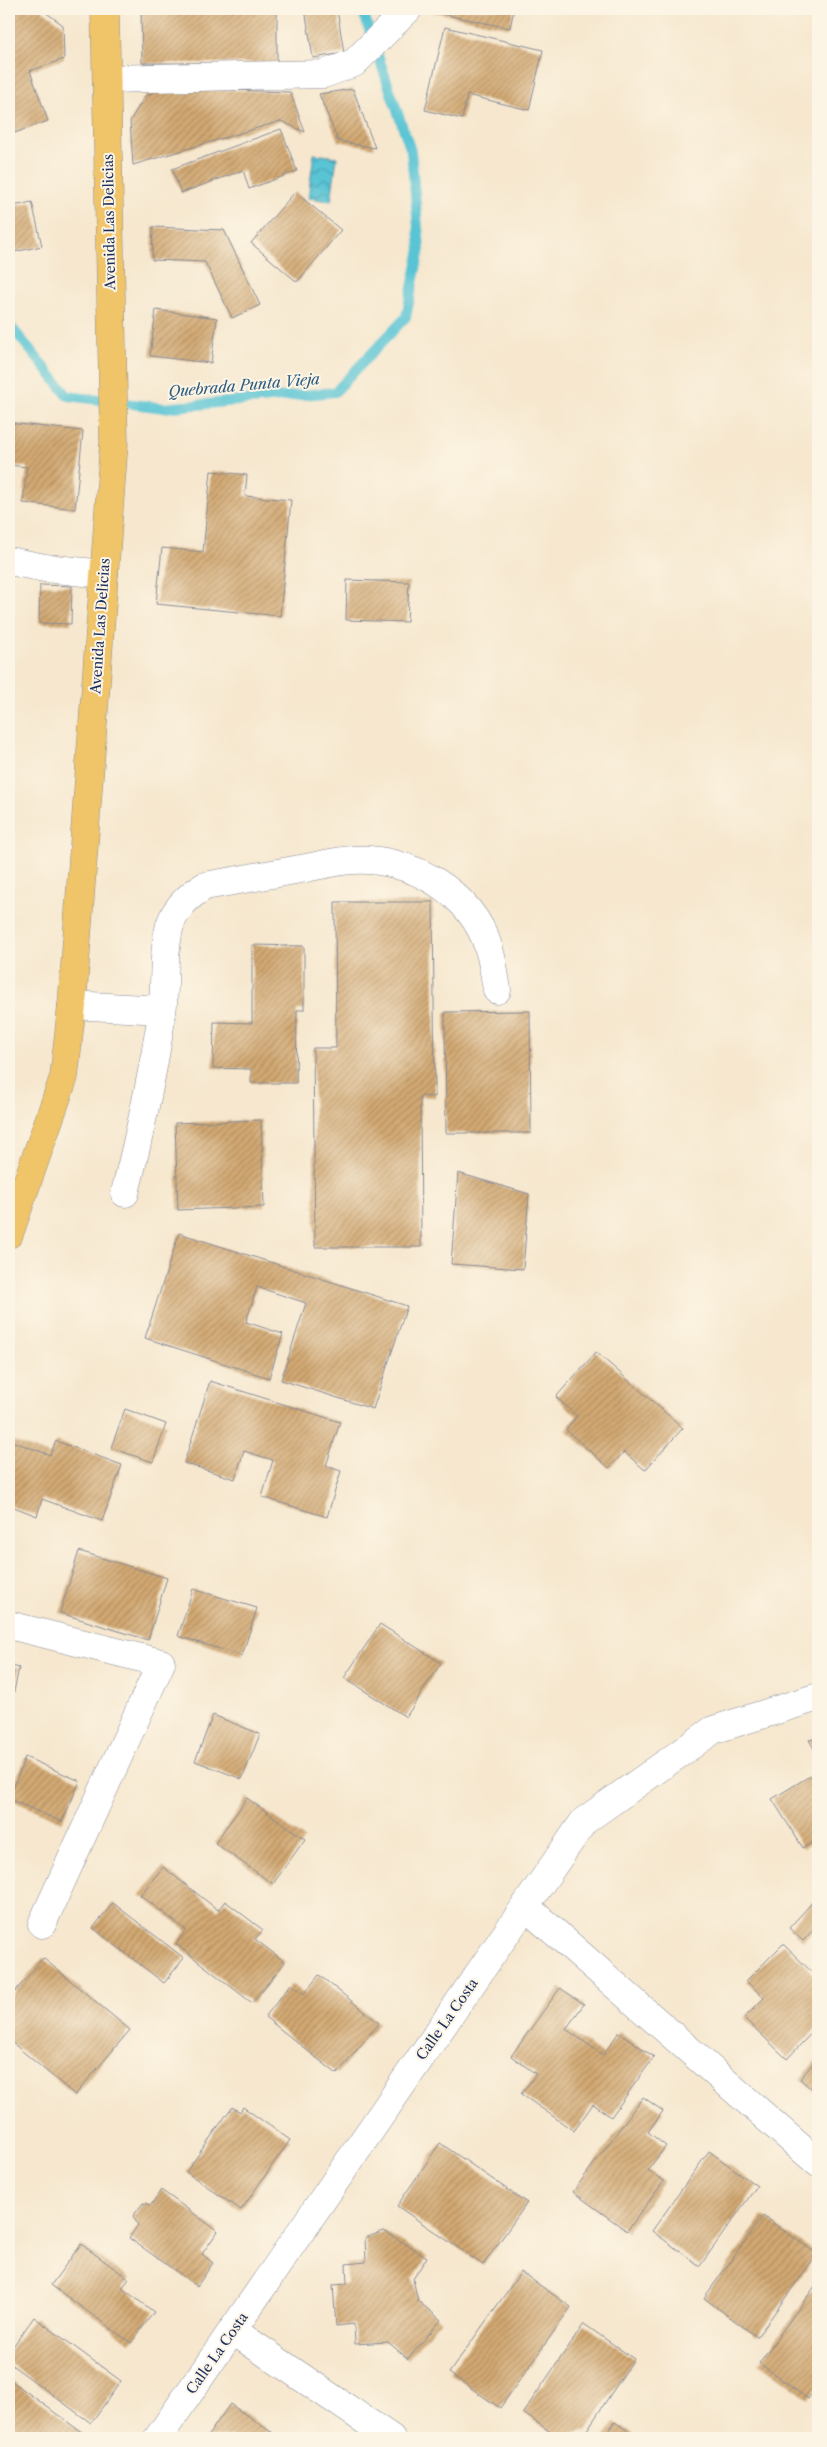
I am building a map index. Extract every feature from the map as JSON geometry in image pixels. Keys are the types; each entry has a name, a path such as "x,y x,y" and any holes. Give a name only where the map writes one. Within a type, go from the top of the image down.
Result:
{"main road":[{"name":"Avenida Las Delicias","path":"9,1234 64,1078 72,1005 114,442 105,9"}],"street":[{"path":"107,79 324,74 354,63 400,18"},
{"path":"9,561 45,568 104,574"},
{"path":"126,1193 148,1094 162,1010 167,938 177,910 194,892 205,886 351,860 393,864 415,871 436,882 466,908 483,934 489,948 497,990"},
{"path":"72,1005 162,1010"},
{"path":"9,1626 161,1663 42,1924"},
{"name":"Calle La Costa","path":"158,2438 584,1821 713,1730 818,1697"},
{"path":"525,1906 818,2163"},
{"path":"232,2330 390,2438"}],"water":[{"path":"314,154 337,157 331,201 308,198"}],"building":[{"path":"9,9 41,9 63,25 64,59 30,71 48,121 9,135"},
{"path":"141,9 277,9 277,63 142,63"},
{"path":"305,9 337,9 344,53 313,58"},
{"path":"428,9 514,9 510,28 427,11"},
{"path":"445,27 543,50 529,110 467,95 462,119 425,110"},
{"path":"165,88 290,92 305,132 281,121 133,165 130,121 145,96"},
{"path":"353,89 375,148 338,141 319,94"},
{"path":"281,129 297,171 249,189 243,170 181,193 172,169"},
{"path":"295,192 341,230 297,282 251,243"},
{"path":"32,202 42,246 9,253 9,207"},
{"path":"153,227 224,230 260,305 232,318 205,262 152,260"},
{"path":"156,310 217,318 211,363 150,356"},
{"path":"9,423 83,431 75,509 23,503 27,467 9,465"},
{"path":"211,471 247,475 245,496 291,500 280,616 156,604 162,548 203,552"},
{"path":"347,580 409,582 407,622 346,620"},
{"path":"40,585 72,586 71,624 39,623"},
{"path":"335,902 433,902 435,1097 420,1096 421,1247 315,1247 313,1048 336,1048"},
{"path":"252,945 304,946 304,1010 297,1010 296,1083 251,1083 251,1069 213,1068 214,1022 252,1023"},
{"path":"530,1011 531,1133 446,1133 445,1012"},
{"path":"261,1120 264,1207 178,1210 175,1123"},
{"path":"458,1173 529,1194 523,1269 451,1264"},
{"path":"179,1233 407,1306 373,1409 281,1380 306,1303 257,1287 246,1322 283,1334 269,1378 145,1338"},
{"path":"596,1352 683,1428 645,1470 624,1452 609,1468 566,1430 577,1416 556,1397"},
{"path":"210,1381 340,1422 326,1466 341,1471 327,1517 262,1497 273,1460 244,1451 235,1479 184,1463"},
{"path":"125,1409 166,1424 153,1462 111,1448"},
{"path":"9,1440 50,1455 56,1441 122,1465 102,1521 42,1499 37,1516 9,1505"},
{"path":"79,1551 167,1578 148,1640 60,1613"},
{"path":"193,1589 257,1608 242,1656 178,1636"},
{"path":"380,1624 441,1663 406,1717 344,1678"},
{"path":"9,1665 19,1668 10,1710 9,1710"},
{"path":"213,1715 260,1734 242,1779 195,1761"},
{"path":"818,1738 818,1755 809,1740"},
{"path":"25,1757 80,1781 62,1822 9,1799"},
{"path":"818,1771 818,1848 814,1842 803,1848 772,1799"},
{"path":"247,1798 305,1839 273,1884 215,1843"},
{"path":"163,1867 218,1910 225,1901 263,1930 255,1939 285,1962 252,2003 176,1944 186,1930 140,1895"},
{"path":"818,1896 818,1925 803,1941 789,1928"},
{"path":"113,1903 184,1958 164,1983 93,1928"},
{"path":"783,1944 818,1978 818,2004 815,2007 818,2010 818,2026 787,2059 744,2018 764,1998 746,1981"},
{"path":"43,1958 130,2030 75,2095 9,2040 9,1999"},
{"path":"319,1975 379,2023 337,2074 265,2017 291,1984 304,1994"},
{"path":"560,1988 584,2004 566,2029 603,2055 619,2032 654,2057 611,2117 593,2104 574,2131 521,2094 536,2074 511,2056"},
{"path":"818,2058 818,2095 800,2079"},
{"path":"643,2097 663,2111 648,2132 666,2146 648,2170 664,2181 627,2231 573,2192"},
{"path":"232,2107 240,2112 243,2107 290,2140 241,2210 186,2172"},
{"path":"440,2143 527,2203 483,2265 397,2206"},
{"path":"709,2151 757,2186 700,2266 652,2231"},
{"path":"161,2190 218,2231 202,2254 213,2263 197,2286 129,2238 138,2225 133,2216 143,2203 151,2205"},
{"path":"763,2216 817,2254 757,2337 704,2298"},
{"path":"384,2231 427,2257 413,2279 418,2301 441,2320 408,2359 388,2342 355,2344 354,2324 336,2326 333,2285 347,2284 346,2264 366,2262 365,2238"},
{"path":"81,2244 129,2279 122,2288 154,2312 131,2343 51,2285"},
{"path":"521,2272 571,2307 500,2408 449,2373"},
{"path":"818,2282 818,2385 808,2399 759,2363"},
{"path":"34,2317 121,2381 91,2423 9,2363 9,2352"},
{"path":"584,2324 634,2359 587,2430 558,2437 523,2413"},
{"path":"9,2379 84,2434 81,2438 9,2438"},
{"path":"230,2404 280,2438 207,2437"},
{"path":"615,2422 638,2438 603,2438"}],"waterway":[{"name":"Quebrada Punta Vieja","path":"9,324 68,396 164,408 335,392 406,317 420,249 411,151 362,9"}]}
